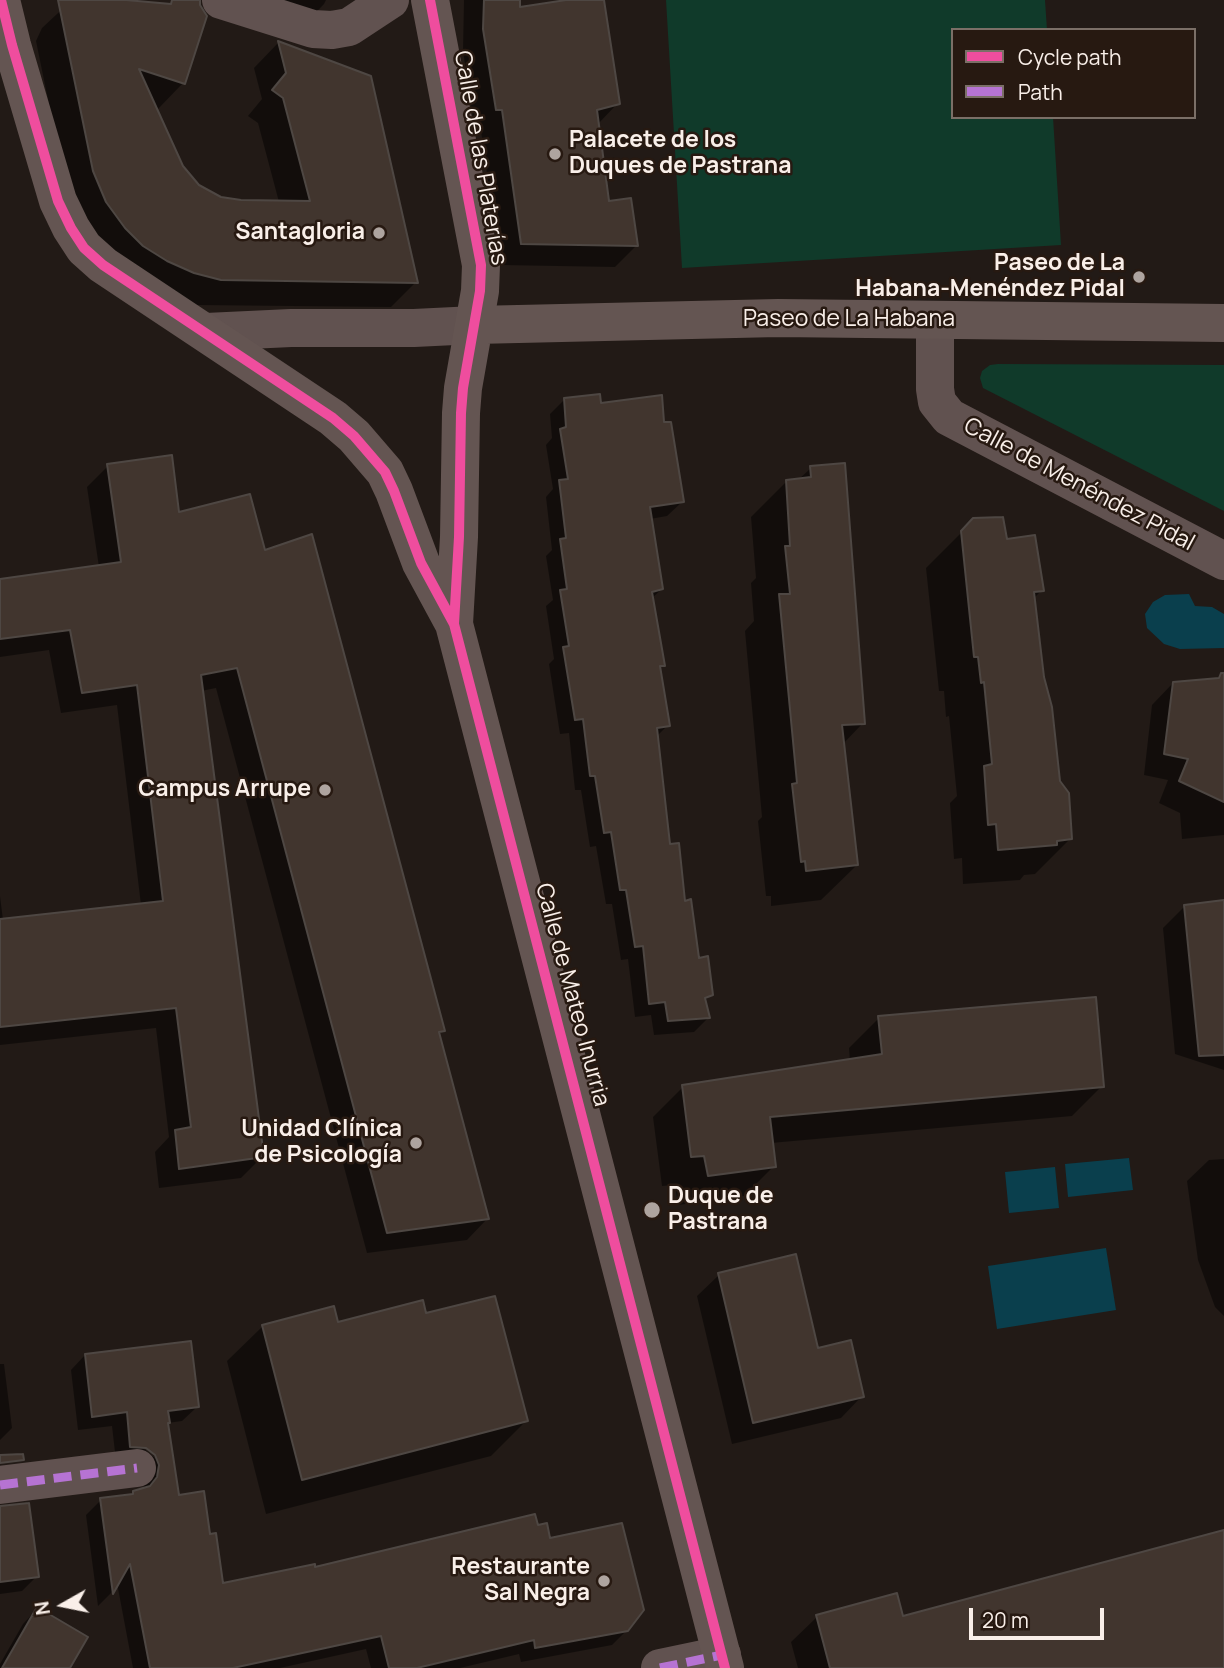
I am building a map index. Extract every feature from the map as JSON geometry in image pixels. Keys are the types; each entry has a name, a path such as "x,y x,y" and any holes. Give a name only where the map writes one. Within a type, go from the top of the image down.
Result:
{"main road":[{"path":"1,0 58,201 84,248 103,265 333,418 369,452 385,472 421,563 454,624"},
{"name":"Calle de las Platerías","path":"430,0 481,265 475,325"},
{"name":"Paseo de La Habana","path":"475,325 778,318 1224,323"},
{"name":"Calle de Mateo Inurria","path":"475,325 461,400 454,624 724,1662"}],"street":[{"path":"221,0 313,29 332,30 349,27 390,0"},
{"name":"Calle de Menéndez Pidal","path":"935,320 934,390 937,402 950,417 1224,561"},
{"path":"206,332 475,325"},
{"path":"0,1485 137,1468"},
{"path":"660,1668 724,1662"}],"green space":[{"path":"666,0 1045,0 1047,28 951,28 951,119 1053,119 1061,245 682,268"},
{"path":"990,365 1224,365 1224,511 983,388 980,378 982,371"}],"water":[{"path":"1189,594 1195,606 1212,607 1224,614 1224,648 1180,649 1164,644 1147,628 1145,614 1153,602 1165,595"},
{"path":"1129,1158 1133,1190 1068,1197 1065,1164"},
{"path":"1055,1167 1059,1208 1009,1213 1005,1172"},
{"path":"1106,1248 1116,1310 997,1329 988,1266"}],"building":[{"path":"58,0 126,0 171,4 172,0 200,0 207,16 185,84 139,69 183,166 199,185 221,197 310,201 283,98 272,90 286,73 278,41 371,76 418,283 221,280 194,273 143,246 125,228 106,202 93,171"},
{"name":"Palacete de los Duques de Pastrana","path":"484,0 520,0 520,7 566,0 604,0 620,104 597,110 609,201 631,198 638,246 521,244 502,110 496,110 483,29"},
{"path":"600,394 601,403 662,395 664,422 671,422 684,502 650,507 663,589 652,592 665,666 660,666 670,726 657,728 670,844 679,843 685,901 691,899 699,958 708,956 713,995 705,998 710,1018 668,1021 665,1002 649,1004 643,946 635,947 626,890 620,890 611,832 604,833 595,776 590,776 583,719 575,720 563,647 569,646 560,590 567,589 560,539 566,538 559,480 568,479 560,429 566,427 564,398"},
{"path":"172,455 179,512 250,494 265,550 312,534 445,1031 439,1032 489,1219 387,1233 237,668 201,675 264,1157 179,1169 175,1130 191,1127 176,1008 0,1027 0,919 163,901 137,685 82,693 70,630 0,639 0,579 121,562 107,464"},
{"path":"845,463 865,724 842,725 858,865 806,871 805,861 801,862 792,784 797,783 779,594 790,594 785,546 790,546 786,480 811,477 810,466"},
{"path":"1003,517 1007,539 1035,535 1044,591 1034,592 1044,677 1052,707 1060,781 1069,793 1072,839 1057,841 1057,845 998,850 996,824 988,825 984,766 992,764 984,682 981,683 978,657 974,657 961,531 973,518"},
{"path":"1221,673 1224,673 1224,802 1179,781 1188,759 1164,754 1173,682 1219,678"},
{"path":"1224,900 1224,1055 1199,1056 1184,905"},
{"path":"1096,997 1104,1087 770,1117 776,1167 708,1176 704,1156 691,1157 682,1085 882,1054 878,1016"},
{"path":"796,1254 818,1348 851,1340 864,1397 753,1423 718,1273"},
{"path":"495,1296 528,1421 302,1480 262,1325 334,1306 338,1322 423,1300 426,1313"},
{"path":"191,1341 199,1407 168,1411 168,1423 179,1495 204,1491 210,1534 216,1533 223,1583 315,1564 315,1567 535,1514 538,1525 547,1523 550,1538 622,1523 644,1610 628,1631 535,1648 534,1640 417,1668 389,1668 381,1636 233,1668 150,1668 130,1564 113,1594 100,1498 133,1494 133,1491 150,1486 157,1477 159,1465 155,1455 146,1448 130,1447 127,1412 92,1417 85,1354"},
{"path":"23,1454 24,1460 0,1463 0,1455"},
{"path":"29,1503 39,1577 0,1582 0,1506"},
{"path":"1224,1530 1224,1668 830,1668 816,1615 897,1593 903,1616"},
{"path":"37,1607 88,1637 70,1668 2,1668"}],"marked path":[{"path":"0,1485 137,1468"},
{"path":"660,1668 722,1655"}],"cycle path":[{"path":"1,0 58,201 84,248 103,265 333,418 354,436 385,472 421,563 454,624"},
{"path":"430,0 481,265 480,291 461,413 459,537 454,624 725,1668"}],"place":[{"name":"Palacete de los Duques de Pastrana","path":"555,154"},
{"name":"Santagloria","path":"379,233"},
{"name":"Paseo de La Habana-Menéndez Pidal","path":"1139,277"},
{"name":"Campus Arrupe","path":"325,790"},
{"name":"Unidad Clínica de Psicología","path":"416,1143"},
{"name":"Duque de Pastrana","path":"652,1210"},
{"name":"Restaurante Sal Negra","path":"604,1581"}]}
